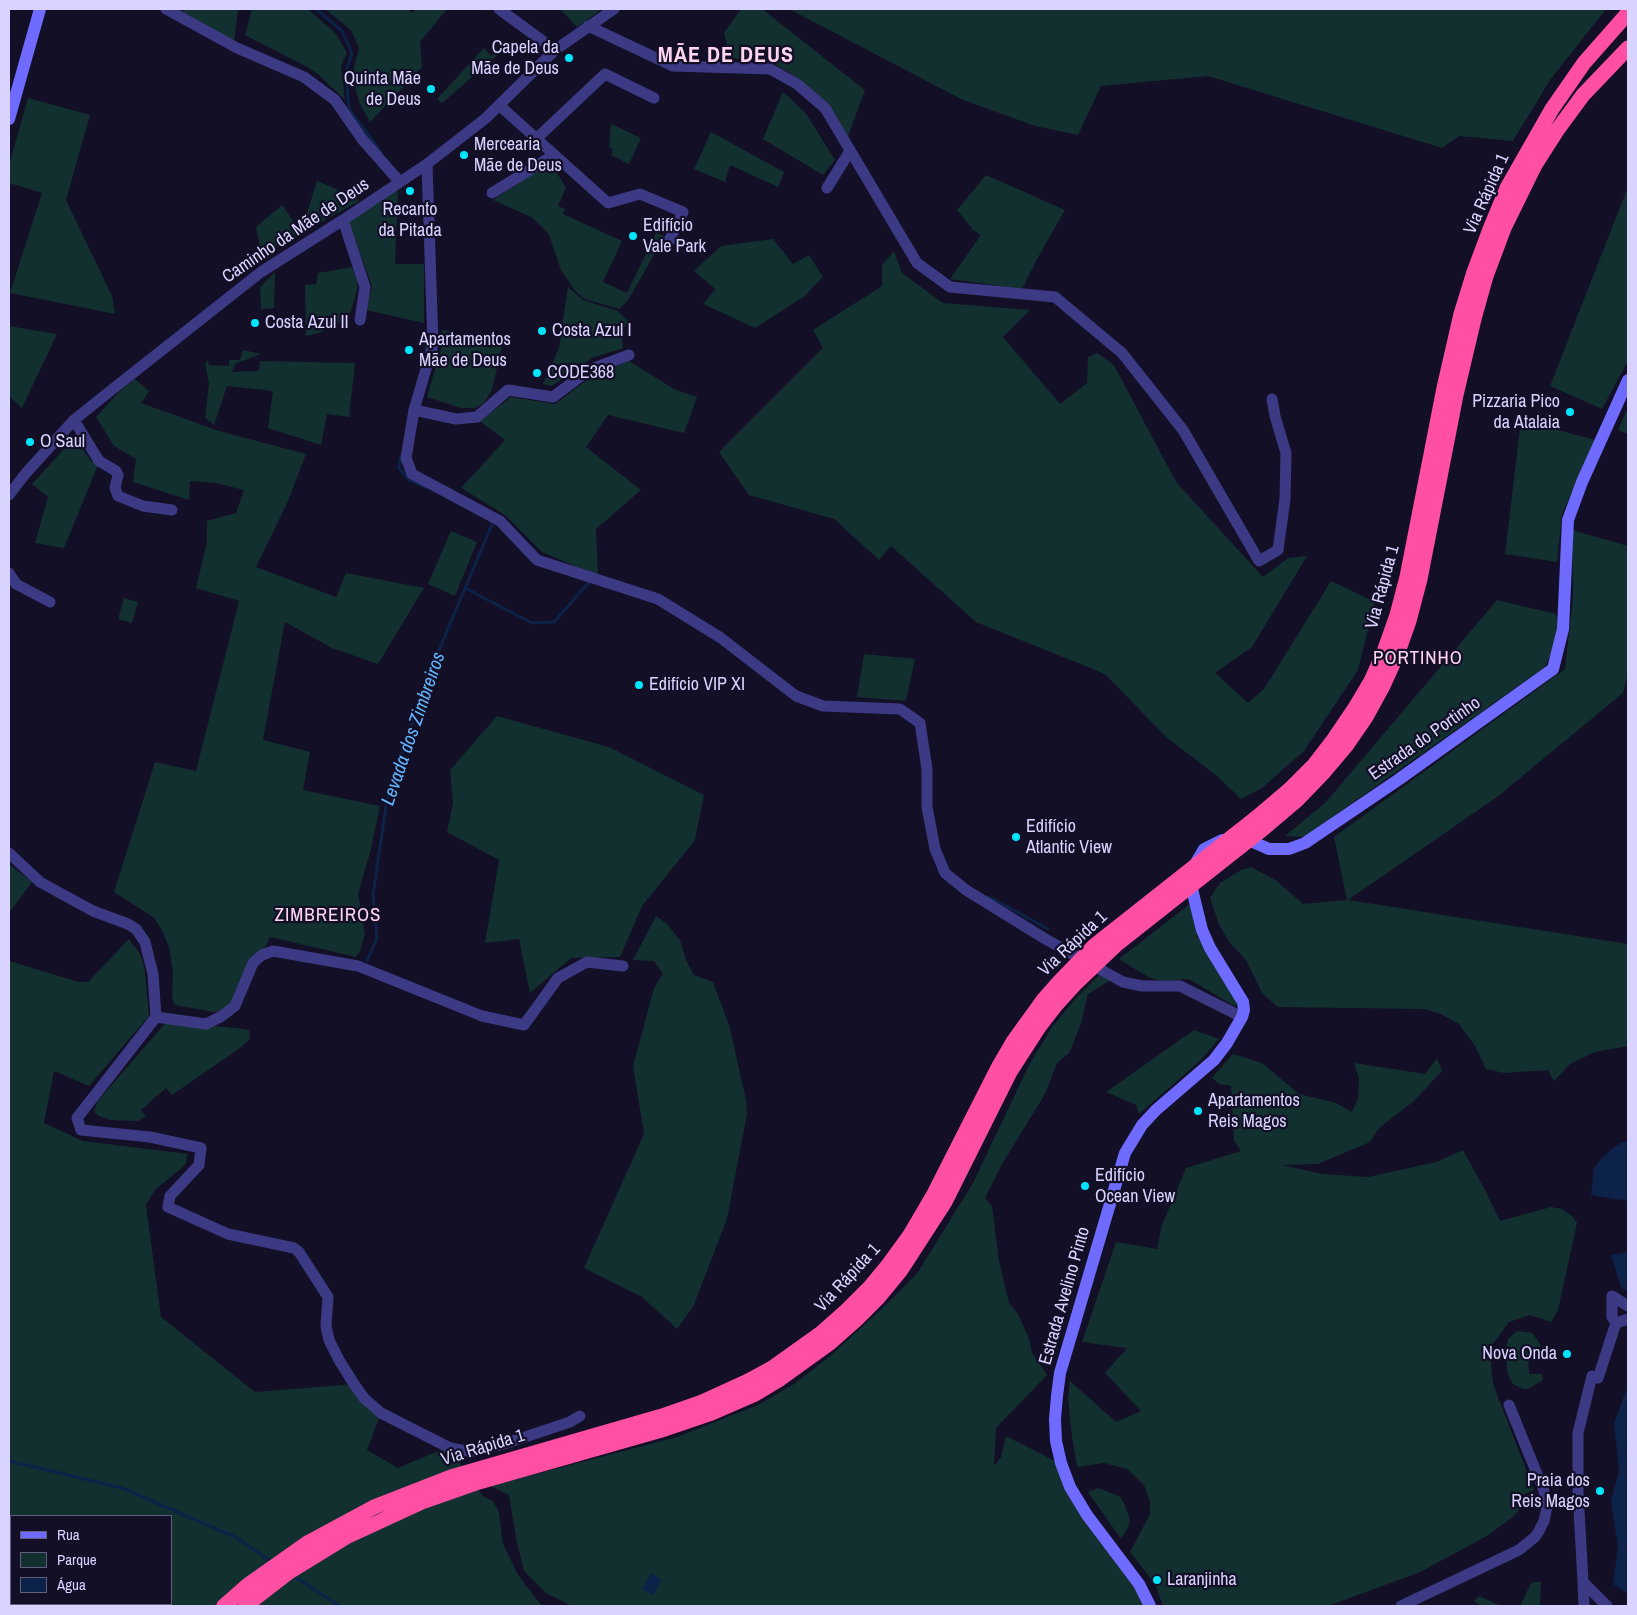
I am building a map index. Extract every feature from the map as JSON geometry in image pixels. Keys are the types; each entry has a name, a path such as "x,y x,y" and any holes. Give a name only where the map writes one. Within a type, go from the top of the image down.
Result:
{"highway":[{"name":"Via Rápida 1","path":"224,1606 248,1585 281,1561 342,1523 374,1507 416,1490 477,1476 702,1402 772,1368 821,1333 870,1287 910,1234 934,1194 999,1066 1029,1018 1076,963 1094,946 1136,921 1293,794 1324,772 1346,746 1366,717 1397,655 1409,621 1420,579 1456,395 1474,318 1486,276 1529,161 1537,133 1568,85 1624,17"},
{"name":"Via Rápida 1","path":"1529,161 1562,124 1583,95 1628,48"},
{"name":"Via Rápida 1","path":"245,1606 289,1572 346,1536 477,1476"}],"street":[{"path":"9,119 40,9"},
{"path":"166,9 237,48 304,77 334,100 362,139 399,182"},
{"path":"499,9 555,50"},
{"name":"Caminho da Mãe de Deus","path":"9,495 26,473 74,420 260,272 427,164 486,118 555,50 614,9"},
{"path":"588,26 673,66 770,69 797,84 825,108 917,263 950,287 1056,297 1122,353 1183,430 1259,561 1278,550 1285,499 1286,453 1272,399"},
{"path":"536,139 605,74 654,98"},
{"path":"499,105 608,203 640,194 683,212 669,241"},
{"path":"827,188 850,151"},
{"path":"492,194 554,155"},
{"path":"427,164 433,345 414,410 406,458 412,474 500,521 537,560 658,599 721,638 796,696 823,706 900,709 920,724 926,769 927,807 935,850 945,873 966,890 1047,940 1123,982 1142,986 1180,986 1242,1017"},
{"path":"343,220 365,287 360,320"},
{"path":"414,410 456,419 477,417 508,390 553,397 589,370 629,355"},
{"name":"Estrada do Portinho","path":"1242,1017 1244,1010 1243,1002 1210,948 1202,930 1191,886 1194,866 1204,849 1219,840 1246,839 1270,848 1279,849 1289,849 1305,843 1398,780 1553,669 1563,629 1568,520 1582,482 1628,380"},
{"path":"74,420 99,461 116,471 118,475 115,488 118,496 144,506 172,510"},
{"path":"9,573 16,584 50,602"},
{"path":"9,853 46,886 92,911 128,924 136,929 145,942 153,974 156,1017 76,1118 81,1130 150,1137 201,1148 199,1165 170,1196 168,1207 228,1234 294,1248 299,1252 328,1297 326,1326 329,1340 354,1384 364,1398 381,1413 448,1448 471,1452 504,1444 570,1422 580,1416"},
{"path":"156,1017 206,1024 222,1016 235,1006 253,963 262,955 273,951 358,966 482,1016 524,1025 558,978 587,962 623,966"},
{"name":"Estrada Avelino Pinto","path":"1150,1606 1139,1584 1087,1515 1070,1487 1061,1463 1056,1441 1055,1418 1060,1373 1112,1194 1129,1146 1142,1125 1156,1110 1214,1060 1242,1017"},
{"path":"1616,1323 1612,1317 1612,1296 1628,1306"},
{"path":"1616,1323 1628,1319"},
{"path":"1584,1606 1578,1492 1578,1433 1592,1376 1598,1378 1616,1323"},
{"path":"1402,1606 1519,1550 1535,1537 1539,1531 1544,1521 1547,1507 1544,1491 1509,1405"},
{"path":"1583,1582 1607,1606"}],"green space":[{"path":"184,9 238,9 234,42 182,12"},
{"path":"252,9 308,9 336,34 347,53 341,66 345,100 318,74 245,35"},
{"path":"325,9 407,9 412,13 416,9 447,9 420,42 422,67 370,122 359,102 352,75 359,48 351,30"},
{"path":"560,9 602,9 577,27"},
{"path":"741,9 762,9 865,90 847,139 796,77 771,62 730,58 724,33"},
{"path":"789,9 1606,9 1550,80 1513,141 1459,136 1442,148 1208,76 1101,86 1078,135 1035,126 961,99"},
{"path":"507,41 501,52 442,103 437,99 484,48 491,56"},
{"path":"783,92 805,112 835,160 823,175 763,139"},
{"path":"28,98 90,115 66,200 112,296 115,314 10,293 42,193 9,183 9,165"},
{"path":"611,124 641,138 629,164 611,155 613,150 609,147"},
{"path":"711,132 784,172 778,187 730,165 725,182 694,169"},
{"path":"550,163 566,187 558,206 565,209 563,214 622,241 603,282 627,293 656,233 665,236 628,300 619,309 585,299 576,292 561,270 549,235 542,227 531,217 493,200"},
{"path":"986,175 1065,210 1022,289 950,279 981,235 973,230 957,210"},
{"path":"317,181 356,197 359,201 262,255 256,227 282,205 301,232"},
{"path":"1628,187 1628,361 1602,409 1550,386"},
{"path":"398,189 395,264 424,264 424,323 366,310 372,286 349,222"},
{"path":"773,239 793,264 809,255 823,277 805,296 755,328 703,304 715,289 694,271 721,246"},
{"path":"894,251 902,273 943,303 1030,310 1003,337 1060,404 1087,383 1088,357 1097,353 1114,365 1176,482 1263,577 1288,558 1307,556 1252,647 1215,673 1248,703 1264,689 1331,581 1375,602 1358,670 1304,751 1262,788 1241,799 1217,776 1166,737 1105,674 976,622 891,546 879,560 834,519 749,495 719,452 823,348 813,330 882,286 882,265"},
{"path":"352,267 357,280 357,290 347,318 319,333 306,336 305,285 316,284 318,273"},
{"path":"275,272 274,308 261,309 260,287"},
{"path":"568,287 583,300 618,311 629,322 621,331 623,348 592,358 551,386 543,384 559,348"},
{"path":"9,326 57,334 22,408 9,396"},
{"path":"442,330 503,342 492,389 484,403 475,408 461,408 427,397 441,349"},
{"path":"243,350 261,354 235,364 232,372 259,371 260,361 355,363 349,417 327,414 321,445 268,428 273,391 227,386 214,425 205,418 209,384 205,364 208,360 209,365 229,366 229,360 240,360"},
{"path":"629,361 674,389 697,397 684,433 608,415 586,447 641,490 596,529 598,576 542,552 505,515 461,488 505,440 480,421 511,397 555,404 592,376"},
{"path":"135,379 149,391 141,403 219,431 306,454 288,501 256,567 336,597 346,573 424,588 378,664 332,648 285,622 263,740 310,752 303,790 380,806 371,849 358,894 365,934 360,951 356,957 270,937 244,993 224,1011 214,1012 175,1005 172,999 173,972 169,947 161,928 153,917 114,892 155,762 196,771 239,601 196,588 207,542 207,521 236,513 244,490 215,483 190,481 189,500 133,482 136,459 114,446 96,417 119,392"},
{"path":"1628,407 1628,434 1618,430"},
{"path":"1521,420 1595,440 1562,514 1557,562 1505,554"},
{"path":"75,437 91,461 98,465 64,548 35,543 48,497 32,484"},
{"path":"1572,530 1628,546 1628,675 1623,693 1497,797 1348,900 1628,944 1628,1046 1595,1052 1570,1064 1554,1081 1548,1070 1504,1073 1486,1069 1475,1046 1459,1024 1441,1014 1424,1009 1278,1007 1262,993 1246,960 1229,942 1219,924 1210,898 1220,883 1241,870 1251,867 1277,881 1303,904 1347,900 1334,837 1565,669 1573,597"},
{"path":"451,531 477,542 455,596 428,584"},
{"path":"124,598 138,602 132,623 118,619"},
{"path":"1497,600 1556,614 1559,627 1553,649 1545,667 1304,837 1285,836 1326,802"},
{"path":"864,654 915,659 906,701 857,697"},
{"path":"497,716 609,747 704,795 695,840 642,906 620,957 571,958 530,993 519,939 485,943 499,860 447,832 453,803 450,770"},
{"path":"9,864 32,882 9,913"},
{"path":"1191,903 1197,936 1231,990 1237,1005 1234,1006 1189,979 1160,981 1148,977 1119,959"},
{"path":"656,916 666,923 680,940 686,960 694,975 713,982 730,1028 746,1100 747,1114 727,1219 693,1307 677,1329 642,1297 584,1268 644,1134 633,1066 654,988 663,974 654,961 633,960"},
{"path":"129,939 140,954 143,962 149,1016 89,1086 54,1071 44,1123 83,1141 188,1154 185,1165 155,1190 146,1205 161,1317 255,1392 354,1384 381,1413 367,1450 398,1468 448,1447 483,1496 493,1501 499,1512 503,1544 518,1575 542,1606 35,1606 172,1605 172,1515 10,1515 10,1605 14,1605 9,1606 9,961 79,982 88,982"},
{"path":"1103,971 1114,978 1088,994 1081,1024 1069,1053 1057,1063 1045,1094 1001,1166 985,1198 992,1206 999,1261 1009,1303 1018,1314 1029,1339 1032,1353 1047,1375 996,1428 994,1466 1001,1457 1006,1436 1059,1463 1149,1606 572,1606 546,1593 524,1571 509,1495 490,1486 677,1437 758,1405 794,1384 829,1357 889,1302 918,1272 973,1183 1029,1065 1052,1027 1076,998"},
{"path":"167,1021 249,1030 249,1040 172,1095 166,1088 141,1110 146,1116 138,1121 110,1120 99,1116 94,1112 97,1102"},
{"path":"1194,1030 1219,1039 1201,1060 1139,1114 1136,1105 1106,1092"},
{"path":"1233,1054 1262,1063 1299,1094 1336,1103 1352,1112 1358,1098 1359,1078 1354,1063 1425,1074 1437,1058 1442,1071 1414,1101 1379,1128 1370,1142 1318,1164 1282,1165 1322,1174 1368,1177 1436,1162 1463,1150 1500,1221 1551,1207 1562,1209 1572,1216 1577,1223 1558,1310 1551,1322 1530,1315 1509,1322 1493,1344 1491,1363 1493,1384 1534,1490 1524,1494 1521,1498 1519,1510 1514,1516 1487,1536 1420,1572 1328,1606 1163,1606 1155,1584 1130,1552 1150,1514 1150,1502 1144,1485 1127,1469 1104,1463 1077,1467 1068,1399 1070,1381 1116,1422 1141,1411 1105,1373 1127,1348 1082,1342 1116,1242 1157,1249 1162,1225 1186,1168 1241,1151 1234,1141 1231,1086 1219,1084 1212,1078"},
{"path":"1517,1331 1532,1333 1541,1347 1528,1348 1529,1374 1542,1374 1543,1380 1528,1389 1523,1389 1513,1384 1508,1375 1506,1348 1508,1339"},
{"path":"1098,1488 1119,1496 1124,1503 1130,1520 1121,1539 1088,1492"},
{"path":"1541,1582 1540,1606 1520,1606 1531,1583"},
{"path":"1479,1596 1505,1606 1482,1606 1474,1601"}],"water":[{"path":"1628,1140 1628,1201 1591,1195 1594,1168 1615,1146"},
{"path":"1628,1252 1628,1292 1621,1287 1611,1255"},
{"path":"1627,1388 1628,1592 1625,1592 1613,1584 1618,1547 1611,1501 1619,1471 1614,1423"},
{"path":"651,1573 662,1580 653,1595 642,1589"}],"waterway":[{"name":"Levada dos Zimbreiros","path":"316,9 342,31 352,53 346,72 349,109 381,152"},
{"name":"Levada dos Zimbreiros","path":"426,350 427,331"},
{"name":"Levada dos Zimbreiros","path":"401,456 399,468 409,480 425,487"},
{"name":"Levada dos Zimbreiros","path":"367,961 377,938 373,895 387,799 410,728 442,643 493,522 491,521"},
{"name":"Levada dos Zimbreiros","path":"465,588 532,623 554,622 590,581"},
{"name":"Levada dos Zimbreiros","path":"987,897 1048,929"},
{"path":"9,1461 122,1488 235,1537 272,1562"},
{"path":"292,1575 340,1606"}],"place":[{"name":"Capela da Mãe de Deus","path":"569,58"},
{"name":"Quinta Mãe de Deus","path":"431,89"},
{"name":"Mercearia Mãe de Deus","path":"464,155"},
{"name":"Recanto da Pitada","path":"410,191"},
{"name":"Edifício Vale Park","path":"633,236"},
{"name":"Costa Azul II","path":"255,323"},
{"name":"Costa Azul I","path":"542,331"},
{"name":"Apartamentos Mãe de Deus","path":"409,350"},
{"name":"CODE368","path":"537,373"},
{"name":"Pizzaria Pico da Atalaia","path":"1570,412"},
{"name":"O Saul","path":"30,442"},
{"name":"Edifício VIP XI","path":"639,685"},
{"name":"Edifício Atlantic View","path":"1016,837"},
{"name":"Apartamentos Reis Magos","path":"1198,1111"},
{"name":"Edifício Ocean View","path":"1085,1186"},
{"name":"Nova Onda","path":"1567,1354"},
{"name":"Praia dos Reis Magos","path":"1600,1491"},
{"name":"Laranjinha","path":"1157,1580"}],"district":[{"name":"MÃE DE DEUS","path":"726,56"},
{"name":"PORTINHO","path":"1418,659"},
{"name":"ZIMBREIROS","path":"328,916"}]}
